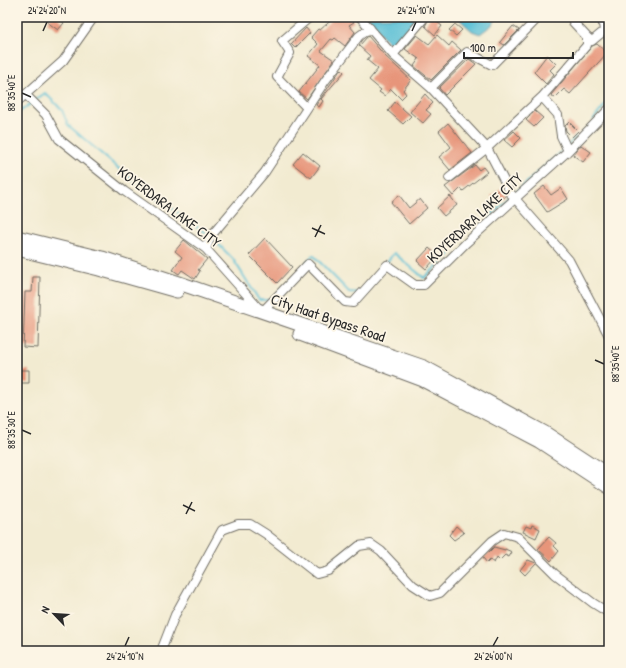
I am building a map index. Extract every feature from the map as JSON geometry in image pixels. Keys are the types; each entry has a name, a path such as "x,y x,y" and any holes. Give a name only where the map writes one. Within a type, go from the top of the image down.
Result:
{"main road":[{"name":"City Haat Bypass Road","path":"17,236 102,258 179,283 424,368 545,433 609,475"},
{"name":"City Haat Bypass Road","path":"17,249 99,268 176,291 423,380 539,441 609,487"}],"street":[{"path":"17,102 63,61 94,17"},
{"path":"308,108 277,78 290,53 282,41 310,17"},
{"path":"360,17 393,55 431,88 487,148 514,197 569,260 609,336"},
{"path":"393,55 425,17"},
{"path":"431,88 467,52 492,65 539,17"},
{"path":"576,17 573,22 592,41 607,33 603,24 607,17"},
{"path":"206,249 211,236 265,172 359,36 370,28"},
{"path":"449,178 487,148 542,97 587,45 587,37"},
{"name":"KOYERDARA LAKE CITY","path":"26,94 46,115 59,139 124,191 206,249 262,312 308,264 345,302 352,303 387,265 415,285 424,285 514,197 568,151 609,109"},
{"path":"542,97 558,114 561,136 568,151"},
{"path":"161,651 175,614 222,530 238,524 250,524 266,534 317,574 328,571 359,546 371,544 381,551 413,585 430,596 440,593 492,542 504,533 518,537 555,574 609,614"}],"water":[{"path":"365,17 421,17 397,44 391,45"},
{"path":"457,17 494,17 496,19 492,25 480,34 472,31"}],"building":[{"path":"51,17 57,17 64,23 58,30 47,22"},
{"path":"335,17 350,17 354,22 349,25 355,32 345,46 335,38 333,40 331,39 321,51 334,60 307,99 299,92 320,65 308,56 318,44 311,37 318,29 320,30"},
{"path":"430,17 440,17 437,22 442,26 435,35 425,26"},
{"path":"455,24 462,30 456,36 449,30"},
{"path":"513,26 519,30 504,45 500,42"},
{"path":"306,28 310,33 295,48 291,44"},
{"path":"417,35 429,44 437,35 449,46 452,42 461,50 431,80 414,66 419,59 405,49"},
{"path":"368,36 385,56 411,80 403,90 406,94 401,99 391,89 385,96 379,92 381,90 369,80 378,69 367,60 370,56 359,46"},
{"path":"597,44 607,53 570,94 564,89 555,98 551,95 592,46"},
{"path":"547,55 556,64 550,70 554,74 546,84 534,72"},
{"path":"469,59 476,64 445,95 439,88"},
{"path":"341,69 344,72 321,99 323,101 319,107 316,105"},
{"path":"425,94 433,103 426,110 431,114 423,123 410,112"},
{"path":"395,102 411,116 403,124 388,111"},
{"path":"535,111 543,118 534,127 526,120"},
{"path":"569,122 578,131 572,137 566,131 565,126"},
{"path":"448,123 472,153 450,170 439,157 451,147 439,131"},
{"path":"514,131 521,138 512,147 504,140"},
{"path":"581,145 591,152 583,162 573,155"},
{"path":"303,152 320,166 311,178 293,164"},
{"path":"475,165 479,170 483,167 487,172 463,191 461,188 453,196 445,187"},
{"path":"544,186 551,195 561,188 568,199 547,212 534,194"},
{"path":"501,188 506,196 496,202 491,196"},
{"path":"399,195 409,208 420,199 427,208 409,224 391,202"},
{"path":"450,196 457,205 444,216 437,208"},
{"path":"265,238 292,267 277,283 249,255"},
{"path":"184,240 207,259 198,270 200,271 195,279 182,270 179,274 173,270 182,257 175,251"},
{"path":"429,248 438,256 426,269 417,261"},
{"path":"33,277 40,277 38,348 23,347 25,292 32,292"},
{"path":"17,370 29,370 29,383 17,383"},
{"path":"532,525 540,529 536,538 523,532 526,526 531,528"},
{"path":"456,526 464,533 454,540 449,535"},
{"path":"549,537 556,543 554,546 559,551 551,561 538,549"},
{"path":"494,547 512,552 509,557 505,555 500,560 497,557 494,563 490,560 487,563 483,558"},
{"path":"528,560 536,563 525,575 520,570"}],"waterway":[{"path":"34,101 45,93 62,110 68,125 132,180 209,235"},
{"path":"593,120 609,100"},
{"path":"17,114 30,104"},
{"path":"568,145 576,137"},
{"path":"515,193 565,148"},
{"path":"488,218 511,196"},
{"path":"212,238 233,259 259,300 271,300"},
{"path":"387,262 394,253 424,278 450,254"},
{"path":"307,262 313,255 349,292 359,293"}]}
